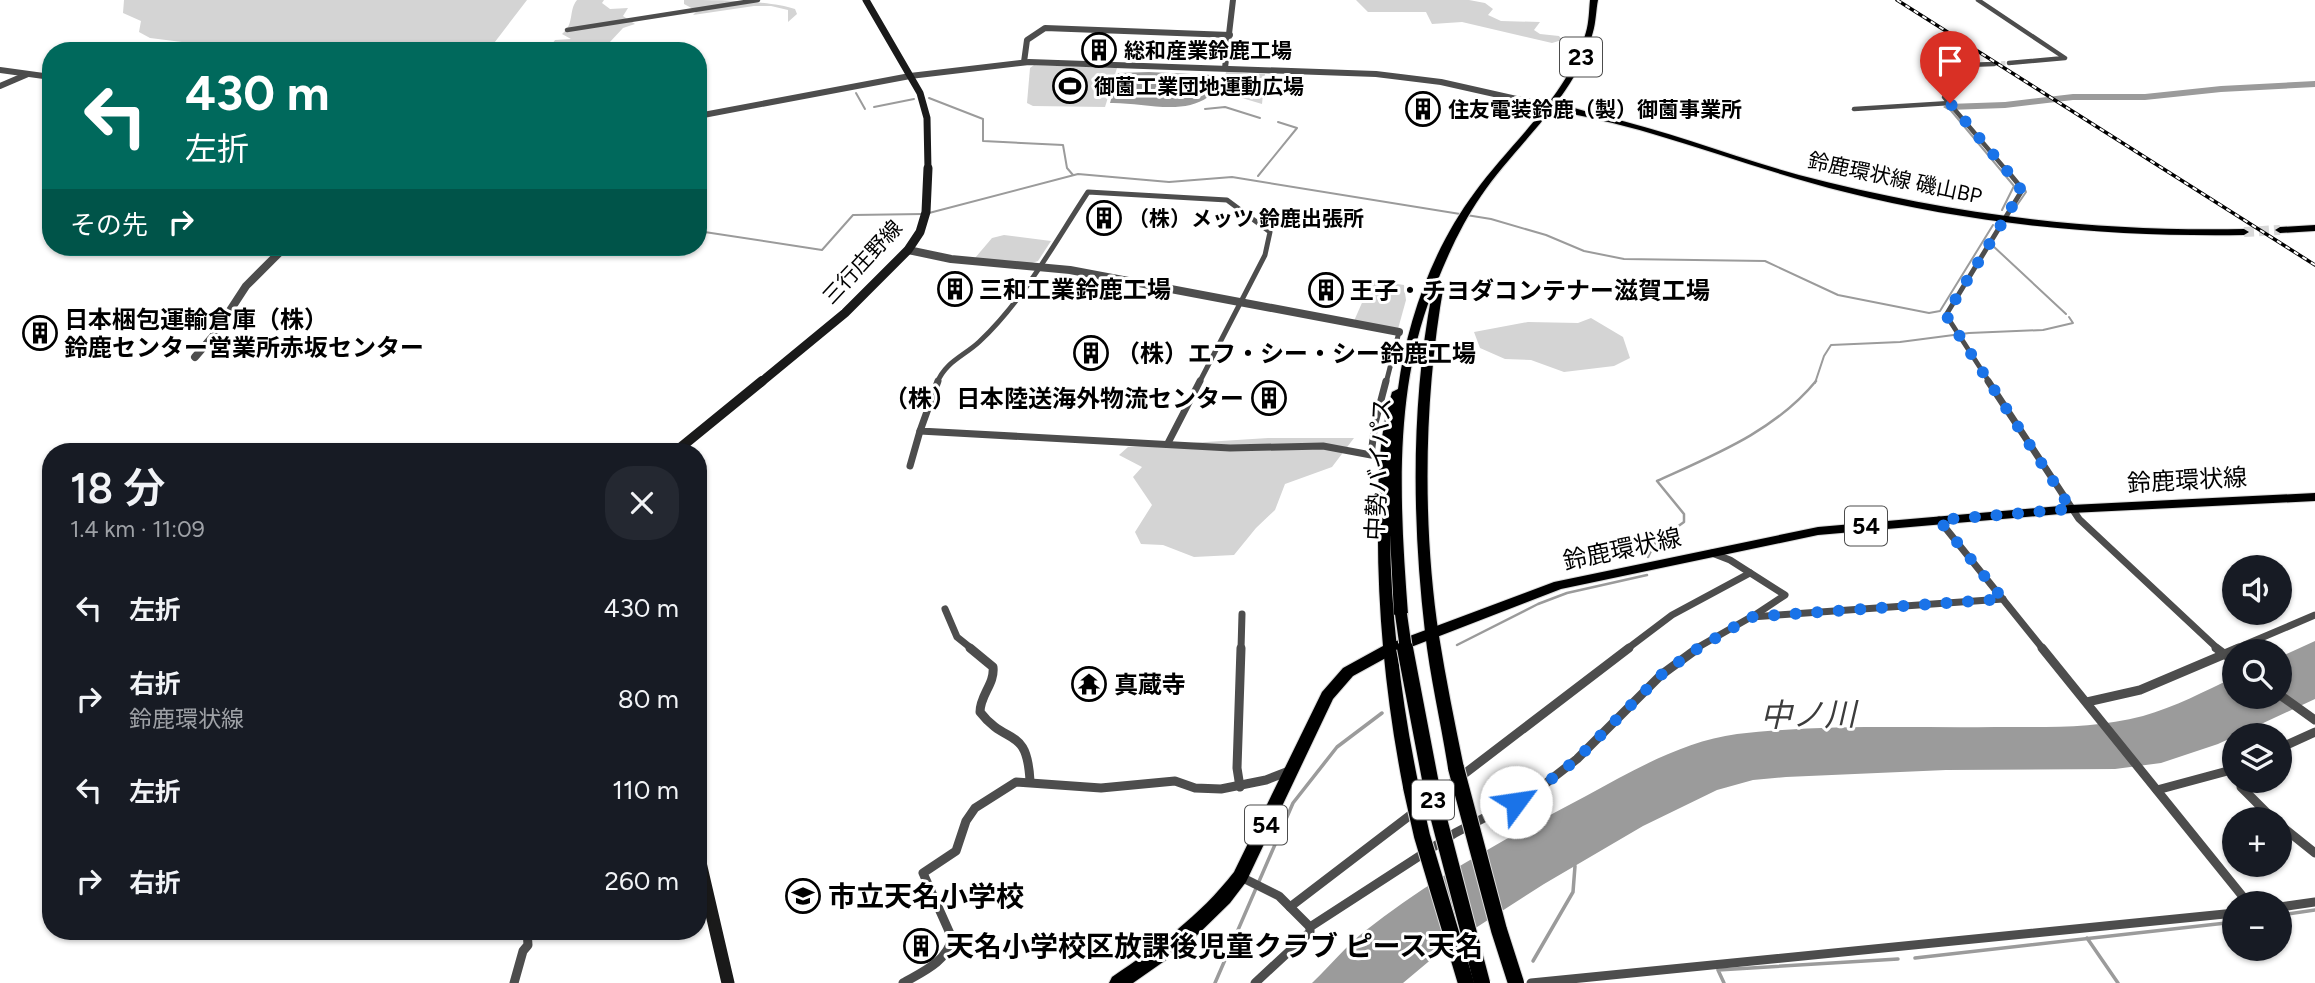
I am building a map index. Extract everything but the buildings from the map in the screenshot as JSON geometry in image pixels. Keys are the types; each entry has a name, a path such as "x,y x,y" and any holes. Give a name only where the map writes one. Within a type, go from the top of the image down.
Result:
{"main road":[{"name":"三行庄野線","path":"686,443 845,313 908,250 920,232 926,214 928,128 920,93 866,0"},
{"name":"中勢バイパス","path":"1482,983 1441,834 1407,666 1397,556 1394,433 1422,307 1446,253 1461,222 1492,174 1548,106 1576,66 1592,27 1594,0"},
{"name":"鈴鹿環状線 磯山BP","path":"1548,106 1638,127 1793,176 2003,220 2142,233 2244,232"},
{"path":"2280,230 2315,228"},
{"path":"1446,253 1434,303 1422,456 1424,557 1432,635 1456,768 1478,855 1516,983"},
{"name":"23","path":"1388,650 1384,482 1394,433"},
{"name":"鈴鹿環状線","path":"1118,983 1180,940 1246,879 1327,696 1339,680 1358,664 1388,650 1559,586 1818,531 2071,509 2315,497"},
{"path":"1388,650 1400,737 1422,836 1466,983"},
{"path":"707,893 728,983"}],"street":[{"path":"567,30 758,0"},
{"path":"1225,68 1233,0"},
{"path":"1978,0 2065,58 2009,64"},
{"path":"1024,62 1027,40 1045,28 1230,35"},
{"path":"707,112 910,76 1024,62 1225,68 1414,78 1548,106"},
{"path":"1994,64 1966,65 1944,97 2019,185 2021,192 1946,315 2071,509 2092,534 2222,652"},
{"path":"0,72 42,77"},
{"path":"0,72 19,78 42,79"},
{"path":"0,86 28,74"},
{"path":"1854,108 1950,104"},
{"path":"910,467 941,372 948,363 982,340 1038,267 1088,192 1227,200 1270,232 1265,256 1168,443"},
{"path":"908,250 951,259 1070,270 1399,332 1375,423 1371,455 1323,446 1230,448 920,431"},
{"path":"195,357 214,335 246,286 276,256"},
{"path":"1939,520 2238,891"},
{"path":"1255,983 1310,932 1310,927 1455,833 1536,791 1577,759 1661,675 1692,652 1785,595 1730,560 1711,552"},
{"path":"1290,907 1672,615 1750,573"},
{"path":"1751,617 2003,599"},
{"path":"945,609 957,637 993,667 994,678 980,699 980,712 988,722 1024,748 1028,757 1030,780"},
{"path":"1240,787 1237,755 1242,614"},
{"path":"2259,639 2315,615"},
{"path":"2087,702 2140,691 2222,655"},
{"path":"2292,704 2315,720"},
{"path":"2292,743 2315,732"},
{"path":"903,983 945,955 952,947 952,939 923,873 956,851 966,821 975,808 1009,786 1030,780 1081,788 1125,787 1175,781 1195,788 1240,787 1293,769"},
{"path":"2157,790 2222,772"},
{"path":"2247,793 2261,807"},
{"path":"2292,833 2313,848"},
{"path":"1246,879 1279,896 1310,927"},
{"path":"2292,905 2315,902"},
{"path":"1531,983 1711,963 1901,948 2222,914"},
{"path":"514,983 528,940"}],"shaded area":[{"path":"124,0 527,0 495,42 182,42 150,38 139,32 141,21 123,13"},
{"path":"577,0 604,0 602,3 610,9 628,8 623,16 635,24 623,28 610,42 554,42 571,39 562,34 569,26"},
{"path":"684,0 771,4 795,9 797,14 788,22 788,10 754,6 693,15 697,11 684,4"},
{"path":"1356,0 1469,0 1485,3 1493,9 1488,15 1501,21 1540,22 1534,30 1540,34 1559,36 1562,40 1552,43 1462,22 1432,24 1426,12 1368,12"},
{"name":"御薗工業団地運動広場","path":"1034,65 1117,68 1105,107 1033,106 1027,103 1030,68"},
{"path":"1226,72 1265,74 1262,104 1222,92"},
{"path":"1118,73 1212,75 1208,97 1198,103 1174,107 1110,103"},
{"path":"1004,235 1051,241 1038,261 1029,264 975,258 992,238"},
{"path":"1372,280 1404,285 1406,300 1398,329 1354,321"},
{"path":"1591,318 1623,337 1630,358 1614,366 1564,372 1531,360 1505,359 1480,348 1474,332 1528,322 1578,323"},
{"path":"1268,438 1354,438 1332,467 1285,484 1275,510 1234,555 1194,557 1163,545 1141,544 1135,532 1152,505 1133,477 1142,467 1119,455 1128,447"},
{"path":"2315,641 2315,699 2263,723 2222,723 2222,742 2218,744 2161,763 2115,769 1946,770 1753,780 1717,790 1643,826 1544,884 1446,947 1403,983 1312,983 1365,931 1445,875 1621,777 1658,758 1697,743 1737,734 1801,729 2051,727 2106,723 2155,712 2222,683 2222,709 2292,709 2292,652"}],"waterway":[{"path":"1948,107 2005,105 2073,97 2145,97 2221,89 2315,84"},
{"path":"856,93 865,109"},
{"path":"929,98 983,119 983,141 1063,145 1067,168 1073,175"},
{"path":"874,107 914,99"},
{"path":"1205,109 1225,107 1260,118"},
{"path":"1948,107 2014,186 2002,210"},
{"path":"1258,176 1297,128 1278,122"},
{"path":"929,213 1078,174 1169,182 1232,177 1491,219 1546,235 1584,251 1624,259 1765,261 1838,295 1929,313 1940,311 1993,225"},
{"path":"2013,211 2026,192 2024,187"},
{"path":"707,232 822,250 853,215 923,214"},
{"path":"1992,245 2066,314"},
{"path":"1815,382 1824,356 1831,345 1900,342 1969,333 2043,330 2073,323 2069,317"},
{"path":"1648,557 1655,543 1684,522 1684,514 1657,481 1722,451 1763,428 1800,399 1815,382"},
{"path":"1457,645 1538,604 1567,593 1647,575"},
{"path":"1215,983 1293,803 1337,747 1382,713"},
{"path":"1533,961 1573,892 1575,866"},
{"path":"2292,913 2315,910"},
{"path":"2087,939 2222,923"},
{"path":"1915,958 2087,939"},
{"path":"2087,939 2118,983"},
{"path":"1724,983 1718,970 1898,959"}],"tunnel":[{"path":"1994,64 2009,63"},
{"path":"2244,232 2280,230"}],"railway":[{"path":"1897,0 2315,265"}],"place":[{"name":"総和産業鈴鹿工場","path":"1099,50"},
{"name":"御薗工業団地運動広場","path":"1070,86"},
{"name":"住友電装鈴鹿（製）御薗事業所","path":"1423,109"},
{"name":"（株）メッツ 鈴鹿出張所","path":"1104,218"},
{"name":"三和工業鈴鹿工場","path":"955,289"},
{"name":"王子・チヨダコンテナー滋賀工場","path":"1326,290"},
{"name":"日本梱包運輸倉庫（株） 鈴鹿センター営業所赤坂センター","path":"40,333"},
{"name":"（株）エフ・シー・シー鈴鹿工場","path":"1091,353"},
{"name":"（株）日本陸送海外物流センター","path":"1269,398"},
{"name":"真蔵寺","path":"1089,684"},
{"name":"市立天名小学校","path":"803,896"},
{"name":"天名小学校区放課後児童クラブ ピース天名","path":"921,946"}],"route":[{"path":"1516,802 1536,791 1577,759 1661,675 1692,652 1751,617 1770,618 2003,599 1939,520 2071,509 1946,315 2021,192 2019,185 1950,103"}],"water label":[{"name":"中ノ川","path":"1808,715"}]}
